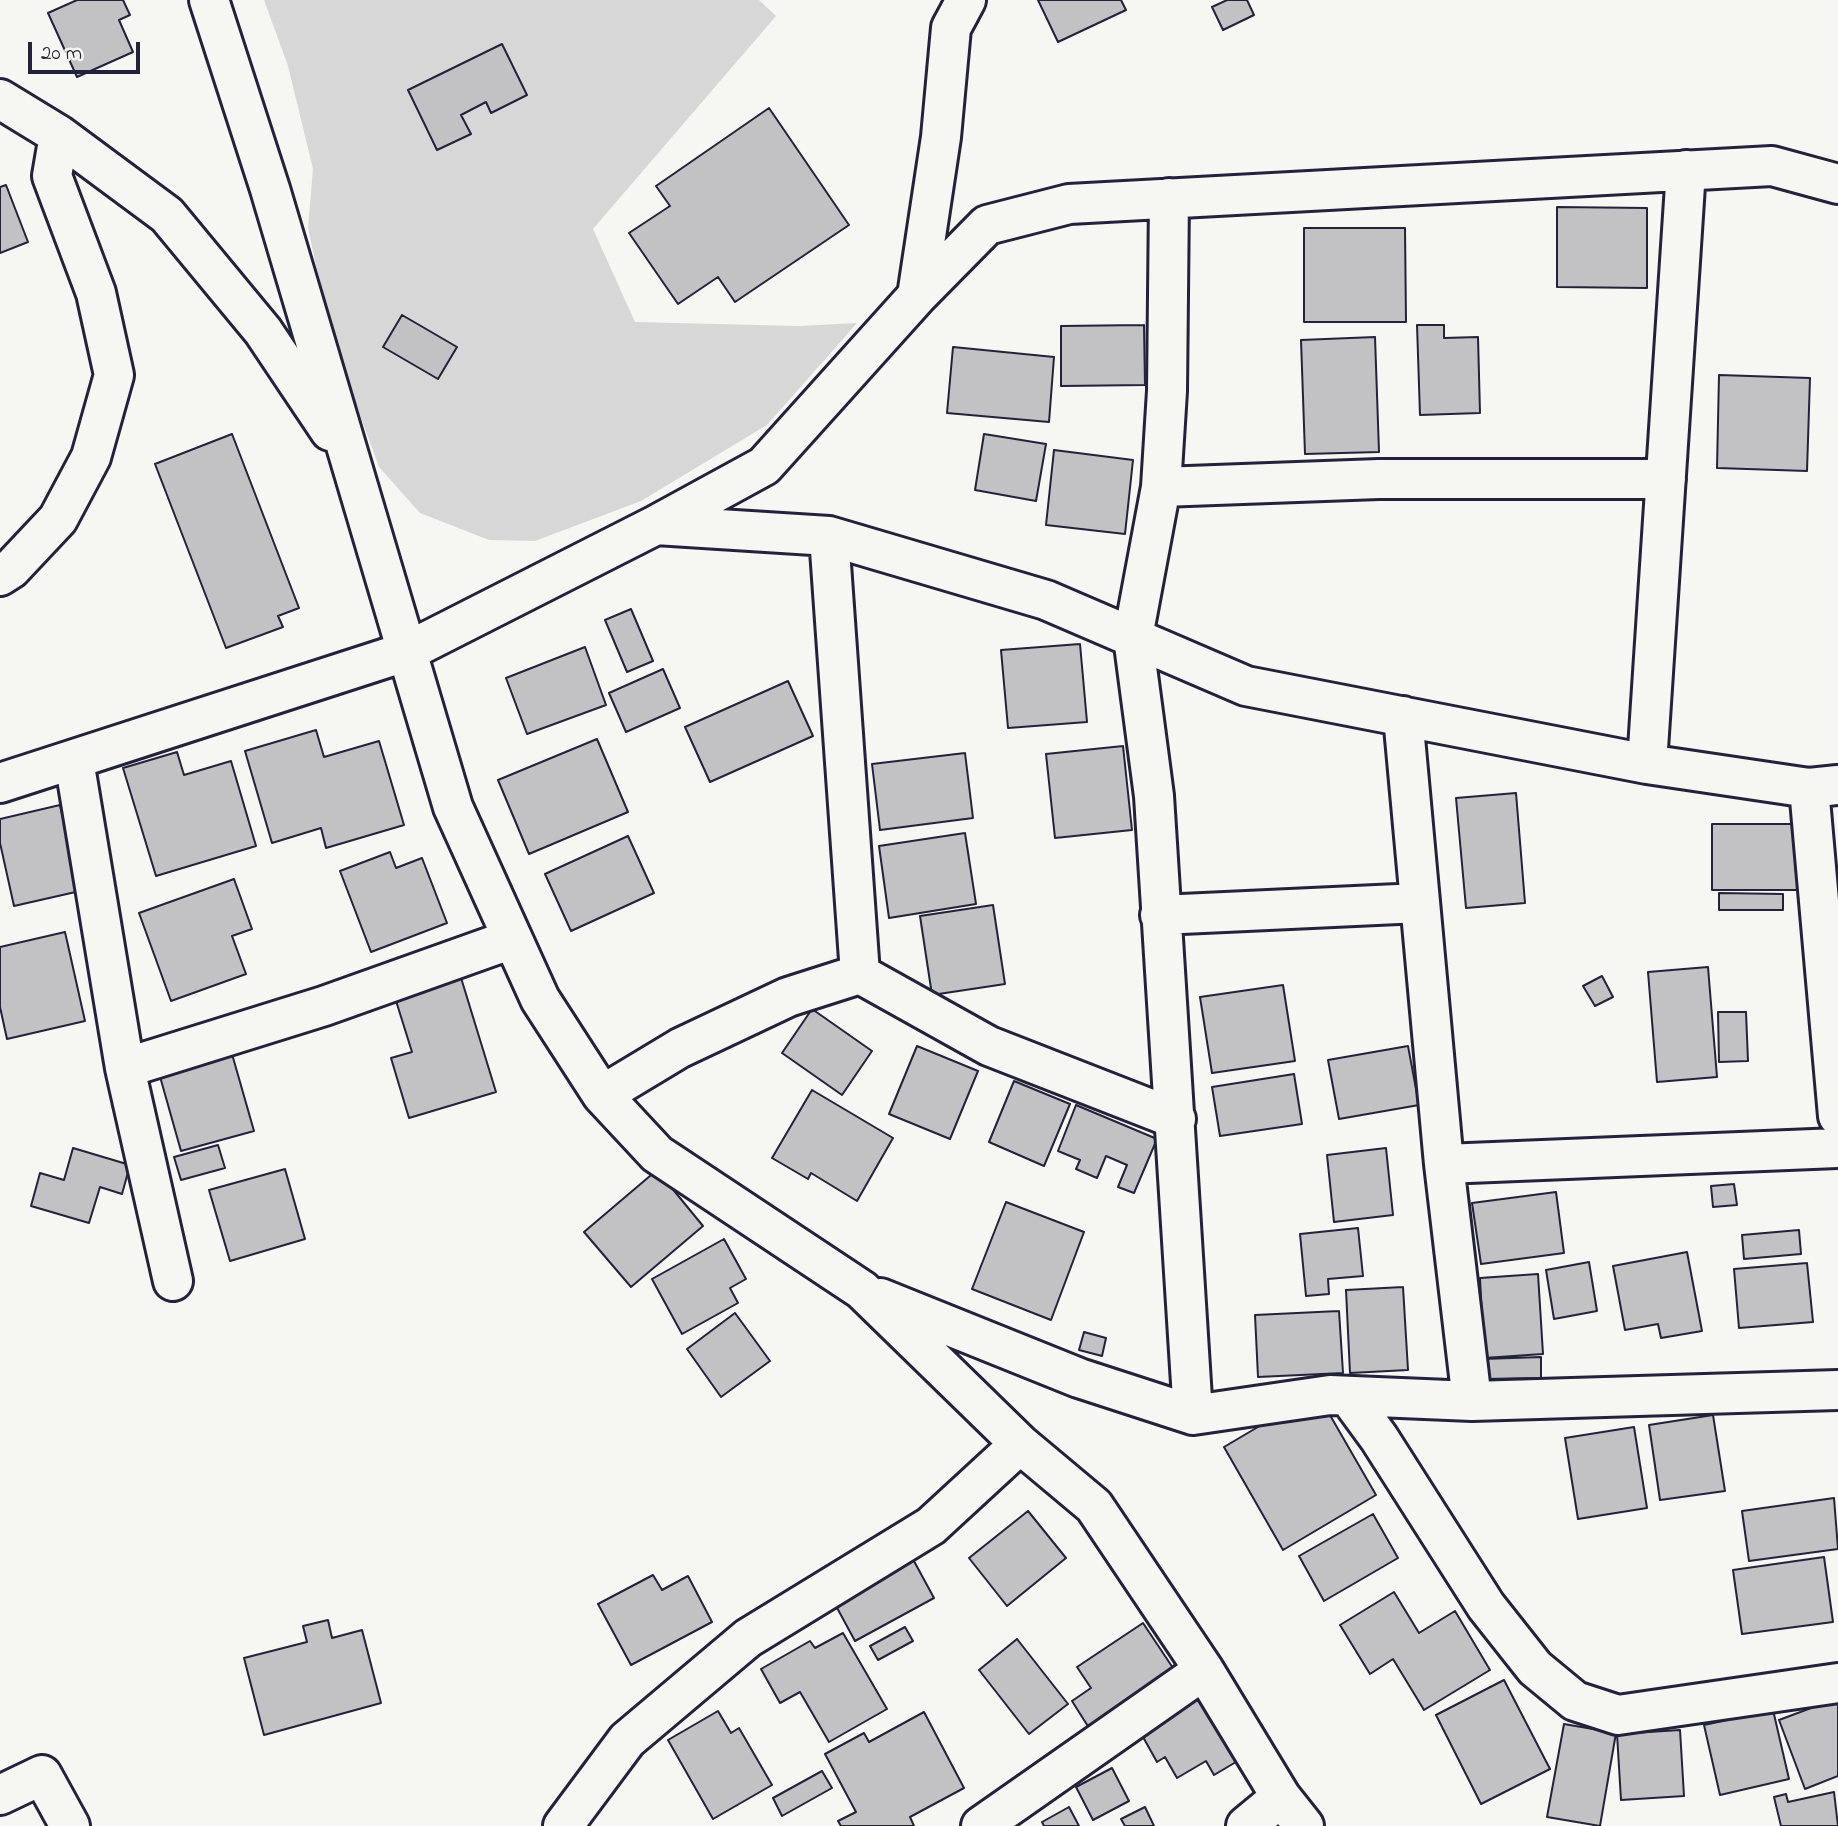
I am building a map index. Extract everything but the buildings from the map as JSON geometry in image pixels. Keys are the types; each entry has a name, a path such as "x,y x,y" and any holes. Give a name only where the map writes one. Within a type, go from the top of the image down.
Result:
{"street":[{"path":"209,0 270,189 453,807 540,999 602,1095 657,1154 862,1290 1020,1444 1094,1506 1204,1670 1293,1812 1246,1826"},
{"path":"917,296 941,137 951,28 966,0"},
{"path":"0,100 59,135 167,215 263,331 351,462"},
{"path":"0,576 11,569 58,519 91,457 114,375 96,293 52,176 59,135"},
{"path":"0,783 408,651 656,526 764,466 917,296 987,225 1069,204 1686,170 1772,166 1838,184"},
{"path":"1647,764 1686,170"},
{"path":"1169,198 1167,391 1161,486 1133,637 1154,796 1193,1415"},
{"path":"1161,486 1380,479 1666,479"},
{"path":"656,526 829,536 1046,600 1246,686 1647,764 1824,787 1838,1115"},
{"path":"829,536 860,974"},
{"path":"1403,716 1444,1164 1472,1401"},
{"path":"74,760 124,1068 173,1281"},
{"path":"1160,915 1420,903"},
{"path":"124,1068 324,1006 512,939"},
{"path":"602,1095 680,1048 788,997 860,974 989,1046 1176,1119"},
{"path":"1444,1164 1838,1148"},
{"path":"862,1290 1079,1378 1193,1415 1330,1395 1472,1401 1838,1390"},
{"path":"1349,1396 1379,1438 1486,1606 1535,1668 1575,1701 1618,1715 1838,1683"},
{"path":"563,1826 627,1740 748,1638 931,1526 1020,1444"},
{"path":"981,1826 1204,1670"},
{"path":"0,1795 42,1774 70,1826"}],"shaded area":[{"path":"264,0 759,0 776,16 593,229 635,322 799,326 857,323 767,425 641,501 535,541 489,540 420,513 379,467 332,338 308,228 313,169 288,66"}]}
